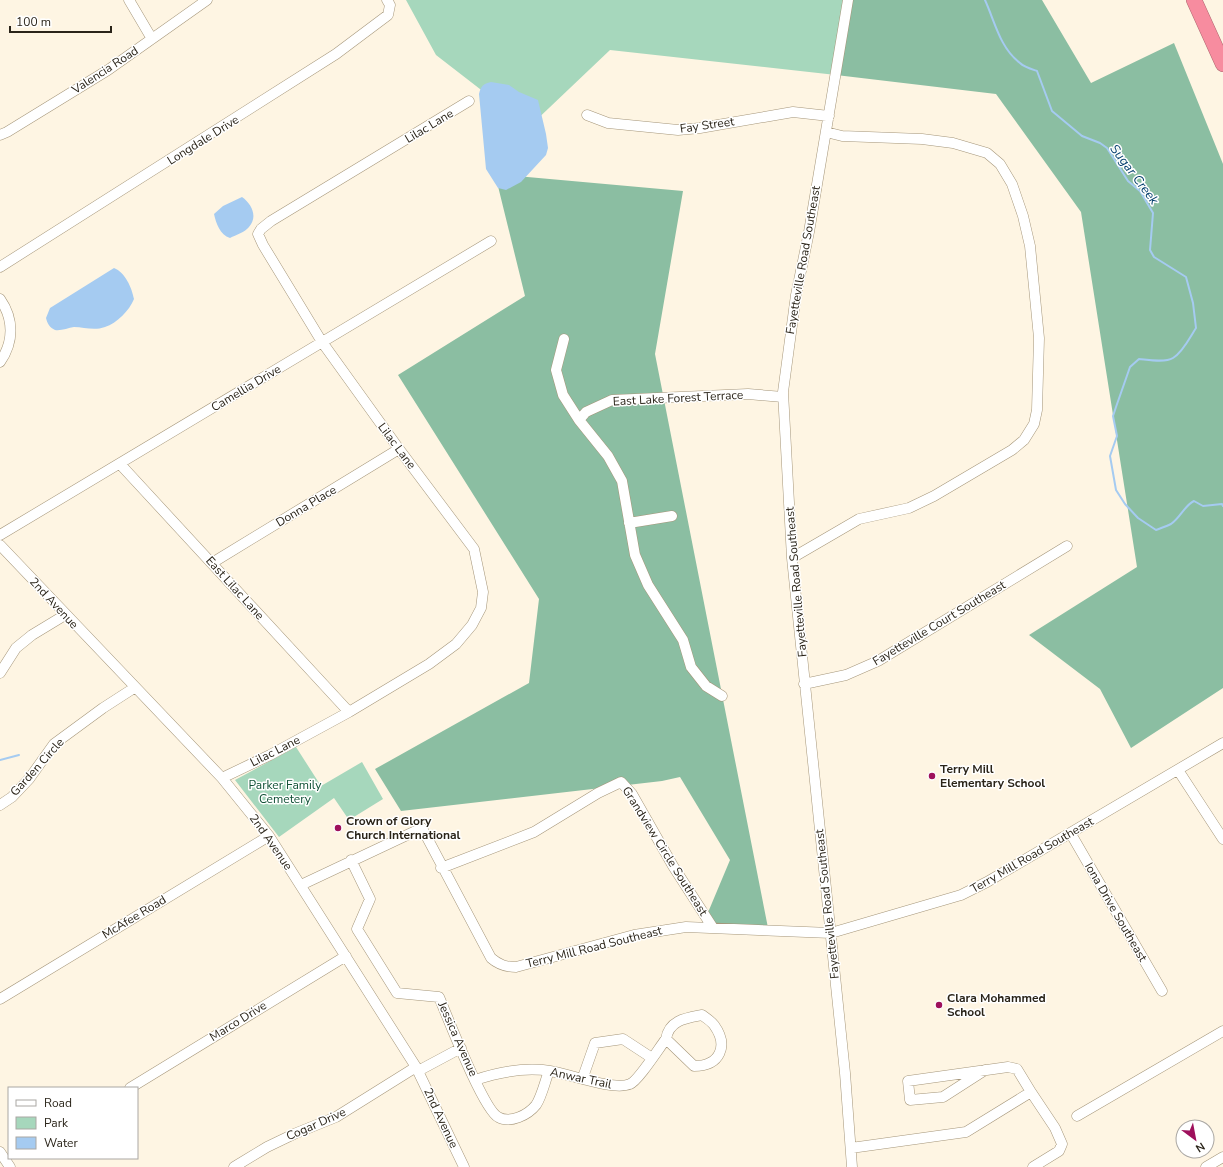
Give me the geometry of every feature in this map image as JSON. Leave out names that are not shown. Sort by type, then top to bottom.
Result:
[{"type":"highway","points":[[1194,0],[1223,64]]},
{"type":"highway","points":[[1205,0],[1223,50]]},
{"type":"street","points":[[129,0],[152,39]]},
{"type":"street","name":"Valencia Road","points":[[0,134],[7,132],[108,70],[207,0]]},
{"type":"street","name":"Longdale Drive","points":[[0,267],[336,54],[388,15],[390,5],[387,0]]},
{"type":"street","name":"Fayetteville Road Southeast","points":[[848,0],[829,116],[796,295],[783,397],[792,558],[831,933],[852,1167]]},
{"type":"street","name":"Lilac Lane","points":[[222,778],[350,712],[429,664],[456,644],[472,625],[482,608],[483,592],[474,548],[399,449],[322,342],[263,245],[258,234],[261,229],[271,221],[469,101]]},
{"type":"street","name":"Fay Street","points":[[587,115],[608,124],[678,130],[700,128],[792,112],[829,116]]},
{"type":"street","points":[[792,558],[859,519],[909,508],[928,499],[1012,450],[1024,440],[1034,424],[1037,410],[1039,338],[1030,246],[1023,216],[1012,184],[1000,164],[987,153],[953,143],[922,139],[842,136],[826,132]]},
{"type":"street","name":"Camellia Drive","points":[[0,535],[491,241]]},
{"type":"street","points":[[0,299],[5,306],[11,323],[8,350],[0,362]]},
{"type":"street","points":[[564,339],[556,370],[563,395],[579,420],[608,456],[622,481],[635,555],[648,585],[683,640],[691,667],[706,686],[722,696]]},
{"type":"street","name":"East Lake Forest Terrace","points":[[579,420],[586,412],[612,400],[748,394],[783,397]]},
{"type":"street","name":"Donna Place","points":[[212,563],[399,449]]},
{"type":"street","name":"East Lilac Lane","points":[[120,464],[350,712]]},
{"type":"street","points":[[629,523],[672,516]]},
{"type":"street","name":"Fayetteville Court Southeast","points":[[804,684],[846,674],[878,661],[1067,546]]},
{"type":"street","name":"2nd Avenue","points":[[2,550],[222,778],[269,836],[417,1069],[464,1167]]},
{"type":"street","points":[[0,673],[16,648],[32,635],[65,615]]},
{"type":"street","name":"Garden Circle","points":[[0,805],[12,797],[29,779],[54,744],[81,723],[134,688]]},
{"type":"street","name":"Terry Mill Road Southeast","points":[[301,885],[351,860],[422,828],[441,868],[491,958],[498,964],[508,967],[516,967],[634,935],[686,927],[831,933],[961,895],[987,882],[1071,834],[1223,743]]},
{"type":"street","points":[[1178,770],[1223,839]]},
{"type":"street","name":"Grandview Circle Southeast","points":[[441,868],[534,832],[598,793],[621,782],[632,794],[674,866],[713,928]]},
{"type":"street","name":"Iona Drive Southeast","points":[[1071,834],[1162,991]]},
{"type":"street","name":"McAfee Road","points":[[0,999],[269,836]]},
{"type":"street","name":"Jessica Avenue","points":[[351,860],[370,899],[357,929],[397,993],[439,997],[475,1080],[490,1107],[498,1117],[508,1120],[523,1116],[536,1104],[549,1070]]},
{"type":"street","name":"Marco Drive","points":[[132,1087],[346,956]]},
{"type":"street","name":"Anwar Trail","points":[[475,1080],[493,1074],[517,1070],[549,1070],[613,1086],[630,1084],[638,1078],[666,1039],[667,1032],[676,1021],[702,1015],[714,1024],[719,1035],[721,1051],[715,1060],[701,1066],[694,1066],[666,1039]]},
{"type":"street","points":[[1077,1116],[1223,1031]]},
{"type":"street","points":[[583,1078],[595,1043],[623,1039],[652,1058]]},
{"type":"street","name":"Cogar Drive","points":[[234,1167],[267,1147],[336,1117],[417,1069],[461,1048]]},
{"type":"street","points":[[985,1070],[943,1097],[910,1100],[908,1080],[1008,1067],[1017,1069],[1055,1128],[1062,1144],[1059,1151],[1033,1167]]},
{"type":"street","points":[[851,1148],[966,1132],[1031,1092]]},
{"type":"street","points":[[0,1152],[11,1163]]},
{"type":"street","points":[[1206,1167],[1223,1157]]},
{"type":"green space","points":[[406,0],[850,0],[836,75],[610,50],[529,127],[436,55]]},
{"type":"green space","points":[[850,0],[1042,0],[1091,83],[1174,43],[1223,164],[1223,688],[1131,748],[1100,689],[1029,635],[1137,567],[1081,212],[996,94],[836,75]]},
{"type":"green space","points":[[495,174],[683,191],[655,354],[769,933],[704,922],[730,860],[680,777],[662,781],[401,811],[375,769],[529,683],[539,599],[398,375],[525,296]]},
{"type":"green space","name":"Parker Family Cemetery","points":[[296,747],[321,786],[362,762],[383,799],[349,820],[334,798],[279,837],[235,780]]},
{"type":"water","points":[[491,82],[509,85],[519,92],[538,100],[548,148],[546,155],[521,182],[506,190],[498,188],[486,169],[479,94],[483,86]]},
{"type":"water","points":[[242,197],[249,203],[253,211],[252,223],[243,232],[230,238],[221,231],[217,225],[214,214],[223,206]]},
{"type":"water","points":[[114,268],[125,277],[132,290],[134,299],[122,316],[114,323],[101,328],[93,329],[74,327],[55,330],[50,327],[46,318],[50,308]]},
{"type":"waterway","name":"Sugar Creek","points":[[985,0],[999,34],[1013,57],[1028,68],[1037,71],[1052,111],[1082,136],[1100,143],[1107,148],[1128,181],[1140,191],[1153,213],[1150,250],[1154,257],[1186,277],[1193,303],[1196,328],[1180,352],[1170,360],[1157,361],[1139,359],[1130,367],[1113,416],[1117,436],[1110,456],[1116,490],[1125,504],[1138,518],[1156,530],[1171,524],[1194,501],[1203,506],[1222,504],[1223,506]]},
{"type":"waterway","points":[[0,760],[19,755]]},
{"type":"place","name":"Terry Mill Elementary School","points":[[932,776]]},
{"type":"place","name":"Crown of Glory Church International","points":[[338,828]]},
{"type":"place","name":"Clara Mohammed School","points":[[939,1005]]}]
